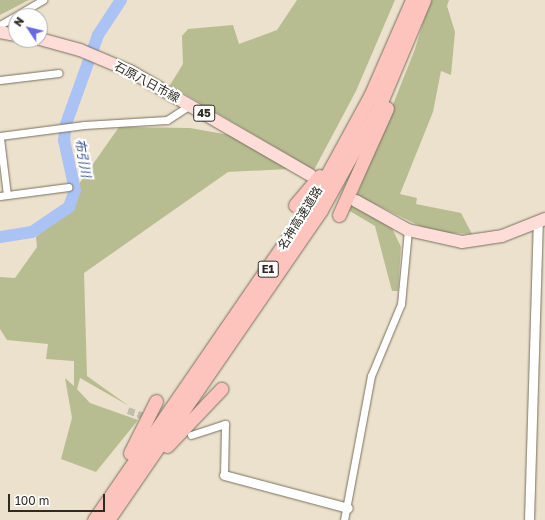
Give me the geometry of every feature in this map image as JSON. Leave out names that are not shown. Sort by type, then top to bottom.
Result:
[{"type":"highway","name":"名神高速道路","points":[[93,520],[238,314],[342,150],[390,54],[412,0]]},
{"type":"highway","name":"名神高速道路","points":[[108,520],[321,210],[381,102],[425,0]]},
{"type":"highway","points":[[338,216],[396,86],[425,0]]},
{"type":"highway","points":[[295,205],[329,160],[342,150]]},
{"type":"highway","points":[[122,498],[221,389]]},
{"type":"highway","points":[[93,520],[156,401]]},
{"type":"main road","name":"石原八日市線","points":[[48,42],[91,55],[130,71],[310,175]]},
{"type":"main road","points":[[356,201],[408,230],[462,242],[502,236],[541,220]]},
{"type":"street","points":[[0,25],[43,0]]},
{"type":"street","points":[[0,80],[59,73]]},
{"type":"street","points":[[68,187],[4,195],[0,137],[70,127],[167,120],[190,105]]},
{"type":"street","points":[[529,520],[541,220]]},
{"type":"street","points":[[344,520],[348,508],[371,376],[401,304],[408,230]]},
{"type":"street","points":[[191,435],[225,424],[224,475],[348,508]]},
{"type":"green space","points":[[0,0],[29,0],[14,8],[8,8],[8,11],[0,15]]},
{"type":"green space","points":[[297,0],[395,0],[356,91],[314,170],[170,85],[183,64],[182,36],[188,29],[233,25],[239,44],[277,30]]},
{"type":"green space","points":[[430,0],[449,0],[447,6],[455,32],[451,75],[441,71],[433,112],[400,194],[417,198],[416,204],[461,213],[472,234],[432,232],[357,195],[415,49]]},
{"type":"green space","points":[[119,127],[190,128],[235,136],[288,169],[228,172],[84,273],[87,376],[129,406],[80,378],[77,389],[90,403],[138,420],[96,472],[61,459],[72,418],[65,378],[74,386],[74,361],[46,359],[48,344],[7,340],[0,329],[0,277],[15,278],[37,247],[36,237],[76,203],[79,184]]},
{"type":"green space","points":[[351,205],[392,228],[401,247],[398,291],[392,291],[375,226],[348,210]]},
{"type":"waterway","name":"布引川","points":[[0,237],[32,232],[69,207],[75,190],[64,140],[66,124],[98,35],[121,0]]},
{"type":"tunnel","points":[[128,410],[164,424]]}]
